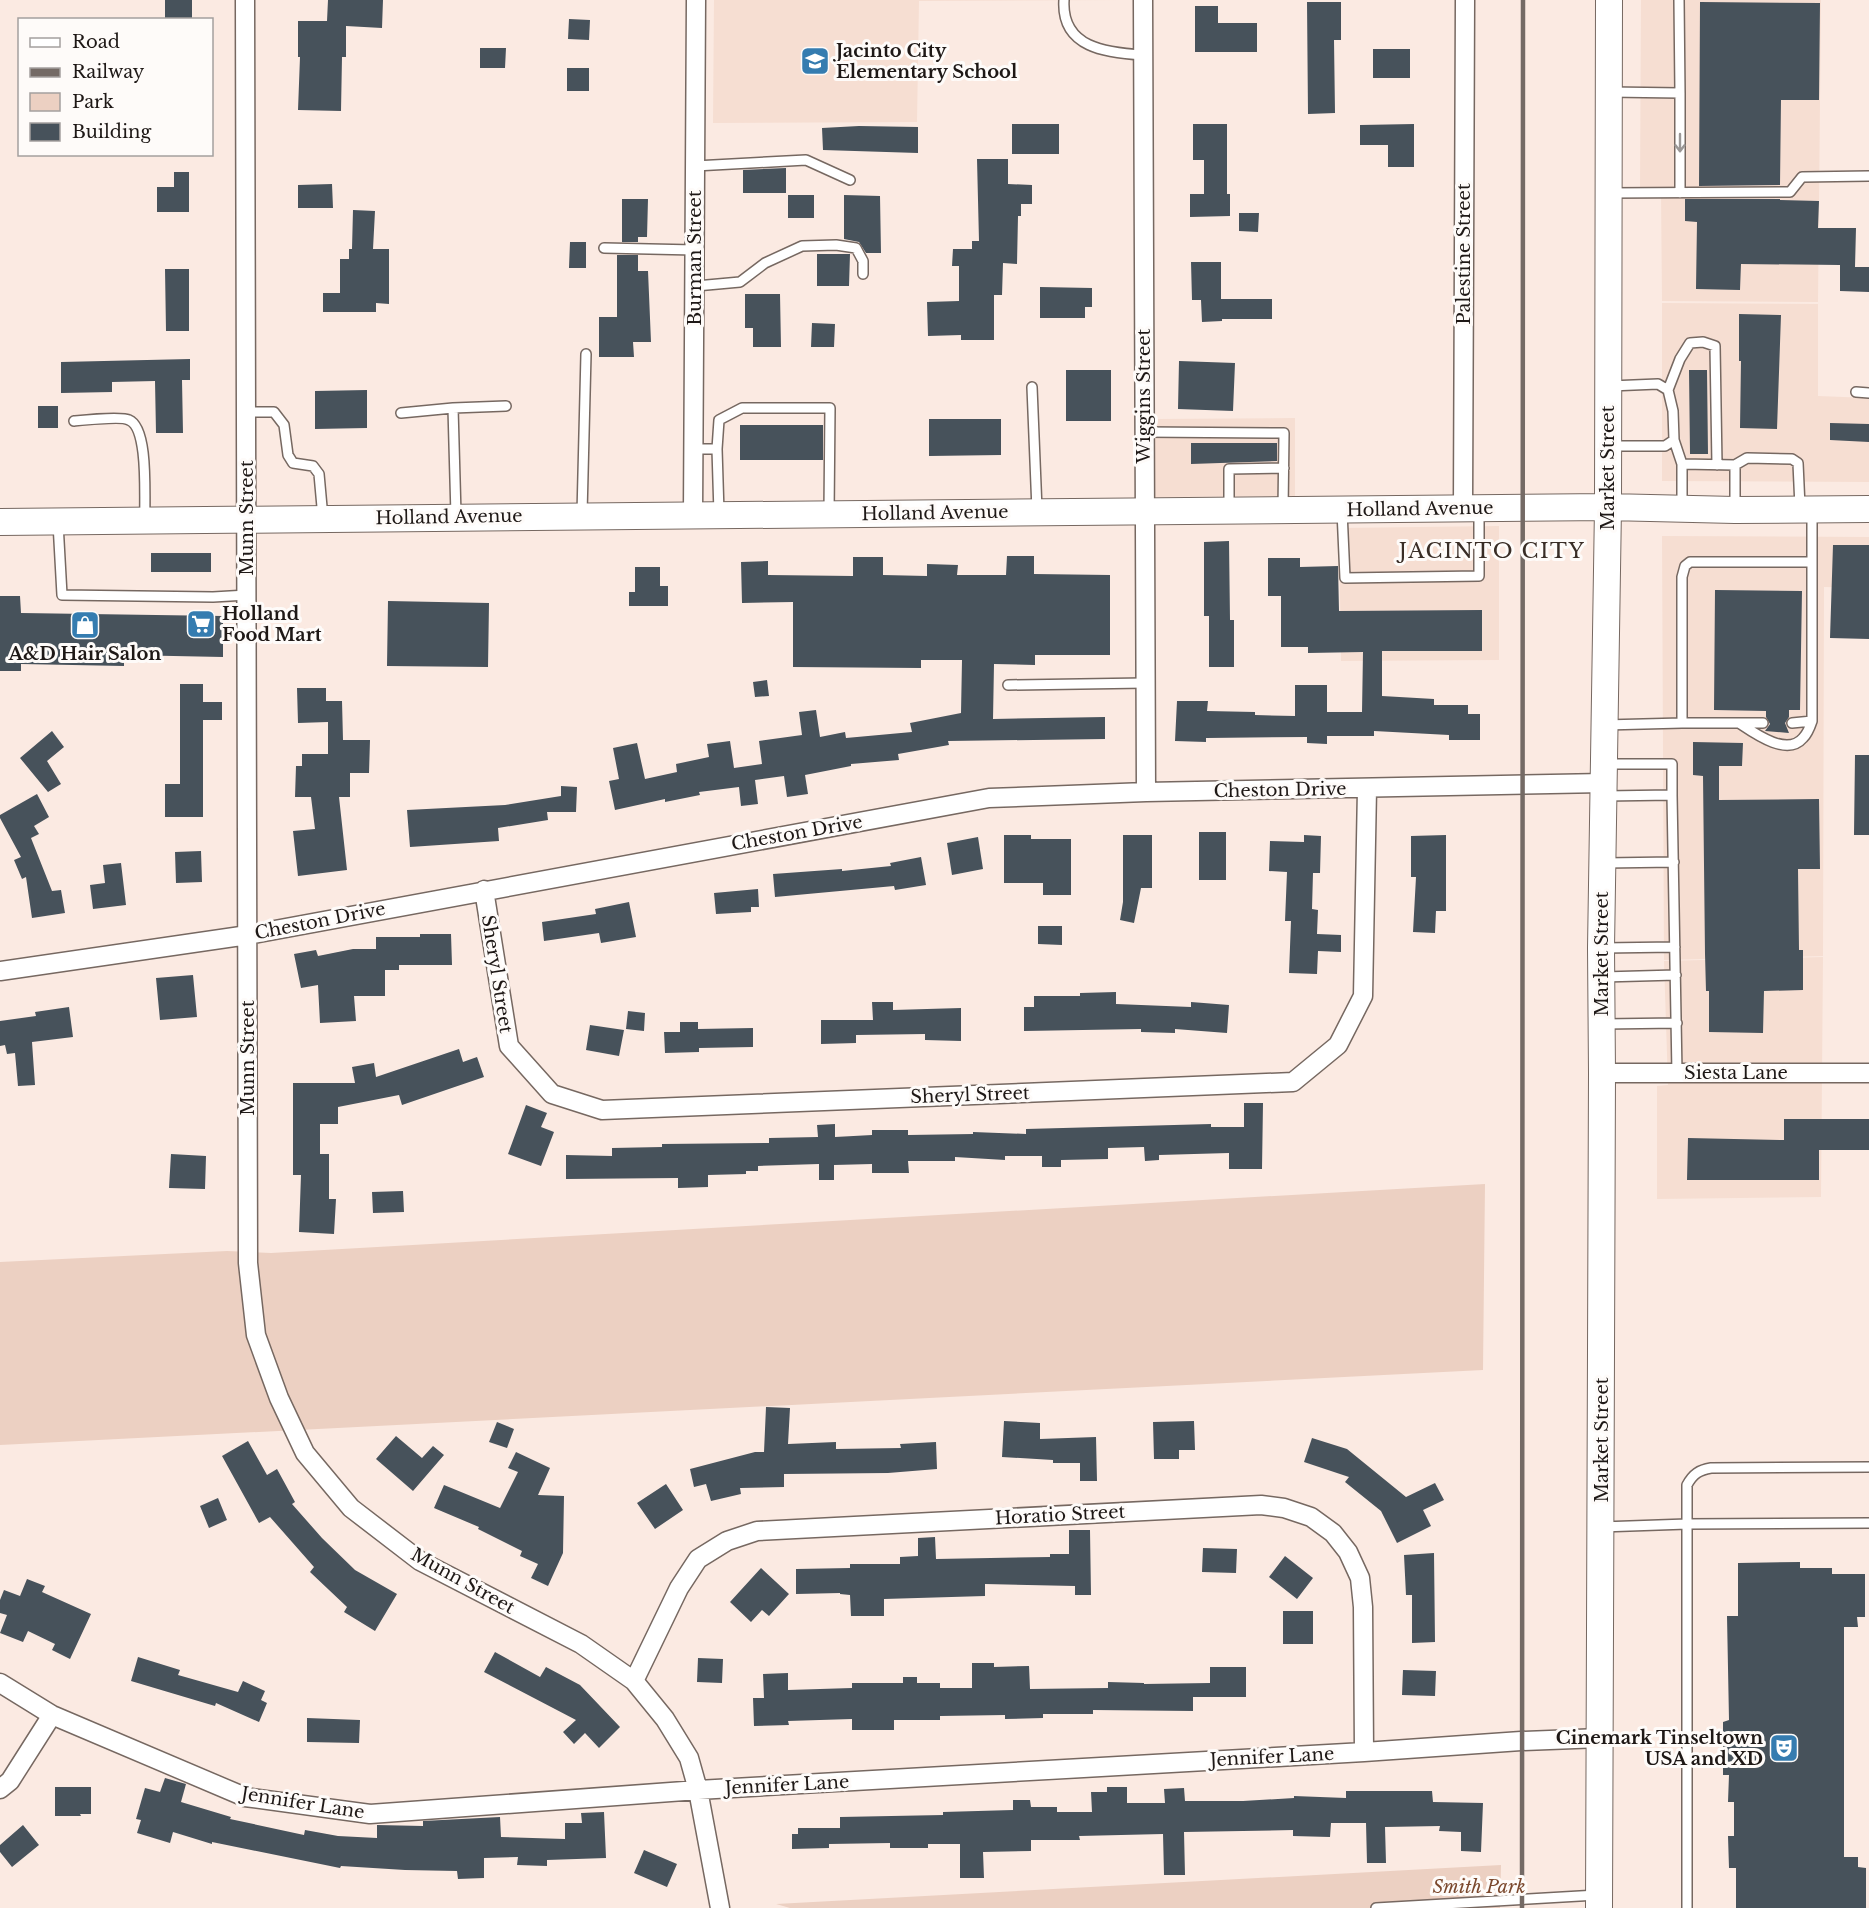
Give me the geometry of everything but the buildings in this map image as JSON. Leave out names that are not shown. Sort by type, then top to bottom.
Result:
[{"type":"main road","name":"Market Street","points":[[1600,1902],[1601,948],[1608,507],[1610,0]]},
{"type":"main road","name":"Holland Avenue","points":[[0,522],[1608,507],[1735,510],[1869,509]]},
{"type":"street","name":"Munn Street","points":[[245,0],[248,1263],[256,1335],[279,1398],[305,1452],[351,1508],[420,1561],[581,1644],[634,1681],[665,1719],[689,1758],[698,1790],[720,1908]]},
{"type":"street","name":"Burman Street","points":[[693,515],[696,0]]},
{"type":"street","name":"Wiggins Street","points":[[1143,0],[1146,792]]},
{"type":"street","name":"Palestine Street","points":[[1465,0],[1471,508]]},
{"type":"street","name":"Cheston Drive","points":[[0,971],[248,935],[989,798],[1604,781]]},
{"type":"street","name":"Sheryl Street","points":[[484,890],[509,1046],[552,1094],[602,1110],[1293,1082],[1338,1045],[1363,996],[1367,789]]},
{"type":"street","name":"Siesta Lane","points":[[1602,1073],[1869,1073]]},
{"type":"street","name":"Horatio Street","points":[[634,1681],[679,1588],[698,1559],[727,1541],[757,1531],[1261,1505],[1284,1508],[1311,1517],[1333,1533],[1348,1552],[1360,1578],[1363,1607],[1364,1752]]},
{"type":"street","name":"Jennifer Lane","points":[[0,1683],[52,1715],[245,1797],[370,1814],[698,1790],[1601,1738]]},
{"type":"street","points":[[0,1789],[10,1781],[52,1715]]},
{"type":"lane","points":[[1064,0],[1064,10],[1072,33],[1086,43],[1113,53],[1143,55]]},
{"type":"lane","points":[[1679,0],[1680,193]]},
{"type":"lane","points":[[1609,92],[1680,93]]},
{"type":"lane","points":[[695,166],[806,160],[850,180]]},
{"type":"lane","points":[[1608,193],[1790,192],[1802,177],[1869,176]]},
{"type":"lane","points":[[696,286],[740,282],[765,263],[802,246],[836,245],[856,248],[863,261],[863,274]]},
{"type":"lane","points":[[604,248],[695,250]]},
{"type":"lane","points":[[1682,509],[1682,464],[1674,440],[1673,411],[1668,390],[1680,359],[1690,343],[1703,342],[1714,346],[1717,465]]},
{"type":"lane","points":[[582,516],[586,354]]},
{"type":"lane","points":[[1608,386],[1658,384],[1668,390]]},
{"type":"lane","points":[[1032,387],[1037,512]]},
{"type":"lane","points":[[1856,392],[1869,393]]},
{"type":"lane","points":[[401,413],[506,406]]},
{"type":"lane","points":[[453,408],[456,517]]},
{"type":"lane","points":[[719,515],[718,420],[742,408],[830,408],[829,514]]},
{"type":"lane","points":[[246,412],[274,412],[284,426],[288,455],[293,463],[313,466],[319,474],[323,519]]},
{"type":"lane","points":[[74,421],[128,419],[136,425],[141,433],[143,450],[145,520]]},
{"type":"lane","points":[[1144,432],[1284,433],[1282,510]]},
{"type":"lane","points":[[1608,446],[1665,446],[1674,440]]},
{"type":"lane","points":[[694,449],[717,449]]},
{"type":"lane","points":[[1682,464],[1735,465],[1747,458],[1792,459],[1798,463],[1812,562],[1812,722],[1804,738],[1786,745],[1766,741],[1739,723]]},
{"type":"lane","points":[[1735,465],[1735,510]]},
{"type":"lane","points":[[1229,510],[1228,469],[1284,468]]},
{"type":"lane","points":[[1342,509],[1345,578],[1479,576],[1471,508]]},
{"type":"lane","points":[[58,521],[62,595],[213,597],[247,595]]},
{"type":"lane","points":[[1682,723],[1682,577],[1685,566],[1690,562],[1812,562]]},
{"type":"lane","points":[[1008,685],[1145,683]]},
{"type":"lane","points":[[1792,723],[1812,722]]},
{"type":"lane","points":[[1605,725],[1763,723]]},
{"type":"lane","points":[[1604,781],[1672,764],[1677,1072]]},
{"type":"lane","points":[[1604,781],[1672,795]]},
{"type":"lane","points":[[1602,863],[1674,862]]},
{"type":"lane","points":[[1601,948],[1675,947]]},
{"type":"lane","points":[[1601,976],[1676,975]]},
{"type":"lane","points":[[1602,1024],[1677,1023]]},
{"type":"lane","points":[[1687,1908],[1687,1485],[1692,1476],[1700,1470],[1869,1467]]},
{"type":"lane","points":[[1601,1527],[1869,1523]]},
{"type":"lane","points":[[1376,1908],[1600,1902]]},
{"type":"shaded area","name":"Jacinto City Elementary School","points":[[714,0],[1122,0],[919,1],[917,122],[713,123]]},
{"type":"shaded area","points":[[1641,0],[1821,0],[1818,302],[1662,301],[1661,191],[1640,190]]},
{"type":"shaded area","points":[[1662,303],[1818,304],[1818,396],[1869,398],[1869,482],[1662,481]]},
{"type":"shaded area","points":[[1295,418],[1295,496],[1154,497],[1154,419]]},
{"type":"shaded area","points":[[1499,526],[1499,660],[1341,661],[1339,528]]},
{"type":"shaded area","points":[[1662,536],[1869,537],[1869,588],[1824,587],[1823,956],[1664,960]]},
{"type":"shaded area","points":[[1823,957],[1821,1197],[1657,1199],[1657,1086],[1668,1085],[1664,961]]},
{"type":"green space","points":[[1485,1184],[1483,1370],[0,1445],[0,1262],[227,1251],[271,1253]]},
{"type":"green space","name":"Smith Park","points":[[1501,1865],[1500,1908],[790,1908],[776,1904]]},
{"type":"railway","points":[[1522,1908],[1523,0]]},
{"type":"place","name":"Jacinto City Elementary School","points":[[815,61]]},
{"type":"place","name":"Holland Food Mart","points":[[201,624]]},
{"type":"place","name":"A&D Hair Salon","points":[[85,625]]},
{"type":"place","name":"Cinemark Tinseltown USA and XD","points":[[1784,1748]]},
{"type":"district","name":"JACINTO CITY","points":[[1492,551]]}]
